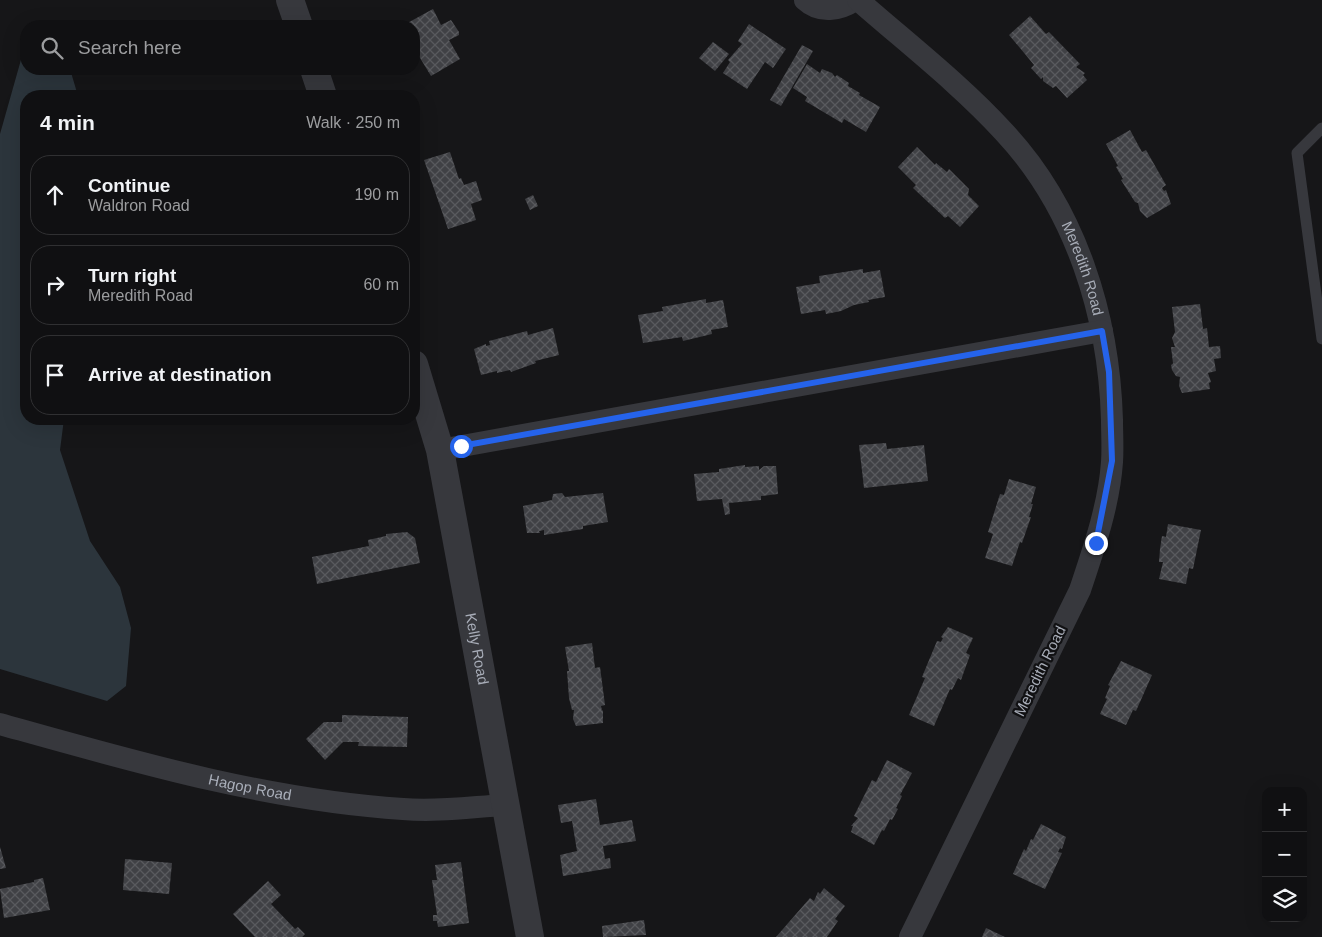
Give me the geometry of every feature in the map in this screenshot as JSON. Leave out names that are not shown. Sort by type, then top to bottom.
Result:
[{"type":"street","points":[[290,0],[297,20]]},
{"type":"street","name":"Meredith Road","points":[[805,0],[820,8],[833,10],[857,0],[970,97],[1006,133],[1033,167],[1060,211],[1082,259],[1102,331],[1109,372],[1112,461],[1096,543],[1080,590],[910,937]]},
{"type":"street","points":[[316,75],[321,90]]},
{"type":"street","points":[[440,450],[1102,331]]},
{"type":"street","name":"Kelly Road","points":[[420,384],[440,450],[530,937]]},
{"type":"street","name":"Hagop Road","points":[[0,724],[177,774],[334,802],[420,810],[505,805]]},
{"type":"lane","points":[[1322,128],[1297,152],[1322,340]]},
{"type":"shaded area","points":[[20,63],[20,75],[72,75],[76,90],[20,90],[20,425],[63,425],[60,450],[90,541],[120,587],[131,628],[126,686],[107,701],[0,669],[0,134]]},
{"type":"building","points":[[433,9],[441,25],[451,20],[459,35],[449,40],[460,59],[431,76],[420,58],[420,20],[413,20]]},
{"type":"building","points":[[1030,16],[1046,34],[1049,32],[1080,64],[1076,67],[1085,73],[1083,75],[1087,80],[1067,98],[1056,86],[1053,88],[1043,81],[1043,77],[1041,79],[1031,68],[1034,65],[1009,35]]},
{"type":"building","points":[[749,24],[786,49],[773,68],[765,62],[747,89],[723,73],[730,62],[728,60],[742,44],[738,41]]},
{"type":"building","points":[[713,42],[729,54],[715,71],[699,58]]},
{"type":"building","points":[[802,45],[813,51],[781,106],[770,100]]},
{"type":"building","points":[[807,64],[820,73],[822,69],[832,73],[835,77],[837,75],[849,83],[848,86],[860,93],[859,95],[880,107],[866,132],[844,119],[842,123],[805,101],[807,97],[793,88]]},
{"type":"building","points":[[1130,130],[1142,152],[1146,150],[1166,185],[1162,188],[1164,191],[1166,190],[1171,204],[1147,218],[1140,211],[1138,203],[1135,202],[1121,180],[1123,179],[1116,167],[1118,166],[1106,144]]},
{"type":"building","points":[[917,147],[935,165],[936,163],[947,172],[949,169],[969,189],[968,195],[979,206],[960,227],[948,216],[945,218],[913,188],[916,185],[898,167]]},
{"type":"building","points":[[450,152],[459,179],[461,178],[464,185],[476,181],[482,200],[471,204],[476,220],[448,229],[424,160]]},
{"type":"building","points":[[533,195],[538,206],[530,210],[525,199]]},
{"type":"building","points":[[863,269],[863,273],[880,270],[885,297],[868,300],[869,302],[854,305],[841,311],[826,314],[825,310],[801,314],[796,287],[820,283],[819,276]]},
{"type":"building","points":[[706,299],[706,303],[723,300],[728,327],[711,330],[712,334],[683,341],[682,337],[643,343],[638,315],[663,311],[662,307]]},
{"type":"building","points":[[1200,304],[1203,329],[1207,328],[1209,347],[1220,346],[1221,358],[1214,359],[1216,371],[1208,373],[1211,382],[1209,383],[1210,389],[1182,393],[1179,386],[1180,377],[1176,376],[1171,365],[1175,362],[1173,363],[1171,347],[1175,347],[1172,338],[1175,332],[1172,307]]},
{"type":"building","points":[[553,328],[559,355],[535,361],[536,363],[511,372],[510,370],[497,373],[497,371],[481,375],[474,349],[486,344],[486,346],[490,345],[489,341],[527,331],[528,335]]},
{"type":"building","points":[[886,443],[887,449],[924,445],[928,481],[864,488],[859,445]]},
{"type":"building","points":[[745,465],[745,467],[759,466],[759,470],[764,466],[776,466],[778,494],[761,496],[761,500],[729,503],[730,514],[725,515],[722,499],[697,501],[694,474],[719,472],[719,469]]},
{"type":"building","points":[[1009,479],[1036,487],[1031,504],[1033,504],[1029,517],[1031,517],[1012,566],[985,558],[993,534],[988,532],[1000,494],[1004,495]]},
{"type":"building","points":[[562,493],[565,497],[603,493],[608,522],[583,526],[583,529],[544,535],[544,530],[539,531],[540,533],[527,533],[523,506],[552,500],[553,494]]},
{"type":"building","points":[[1168,524],[1201,530],[1193,569],[1189,568],[1186,584],[1159,579],[1163,562],[1159,562],[1162,536],[1166,537]]},
{"type":"building","points":[[407,532],[415,538],[420,563],[317,584],[312,557],[369,546],[368,540],[386,536],[386,534]]},
{"type":"building","points":[[948,627],[973,638],[966,653],[970,655],[961,680],[958,678],[952,690],[950,689],[934,726],[909,715],[925,678],[922,677],[937,641],[941,642],[943,638],[941,637]]},
{"type":"building","points":[[592,643],[595,668],[600,667],[605,705],[601,706],[603,710],[603,723],[576,726],[573,719],[574,710],[572,710],[569,698],[567,671],[569,671],[565,647]]},
{"type":"building","points":[[1121,661],[1152,675],[1136,711],[1133,710],[1126,725],[1100,714],[1107,699],[1105,698],[1110,686],[1108,685]]},
{"type":"building","points":[[342,715],[408,717],[407,747],[358,746],[359,742],[343,742],[325,760],[306,739],[324,722],[342,722]]},
{"type":"building","points":[[887,760],[912,773],[900,795],[902,796],[896,808],[898,809],[884,831],[882,830],[874,845],[851,832],[853,826],[851,826],[858,818],[854,816],[872,780],[876,782]]},
{"type":"building","points":[[596,799],[600,825],[632,820],[636,841],[603,846],[605,859],[610,858],[611,868],[563,876],[560,855],[577,851],[572,821],[561,823],[558,805]]},
{"type":"building","points":[[1041,824],[1066,837],[1062,849],[1060,848],[1058,852],[1062,853],[1045,889],[1013,874],[1024,849],[1026,851]]},
{"type":"building","points":[[0,847],[6,868],[0,869]]},
{"type":"building","points":[[125,859],[172,863],[169,894],[123,890]]},
{"type":"building","points":[[461,862],[469,923],[438,927],[437,921],[433,921],[433,915],[437,915],[432,880],[437,880],[435,865]]},
{"type":"building","points":[[43,878],[50,910],[4,918],[0,889],[34,882],[34,880]]},
{"type":"building","points":[[268,881],[281,895],[271,904],[295,929],[298,927],[305,934],[302,937],[255,937],[233,914]]},
{"type":"building","points":[[824,888],[845,906],[835,919],[838,921],[827,937],[776,937],[810,898],[814,901],[818,892],[820,894]]},
{"type":"building","points":[[644,920],[646,935],[603,937],[602,926]]},
{"type":"building","points":[[986,928],[1005,937],[982,937]]},
{"type":"route","points":[[461,446],[1102,331],[1109,372],[1112,461],[1096,543]]}]
